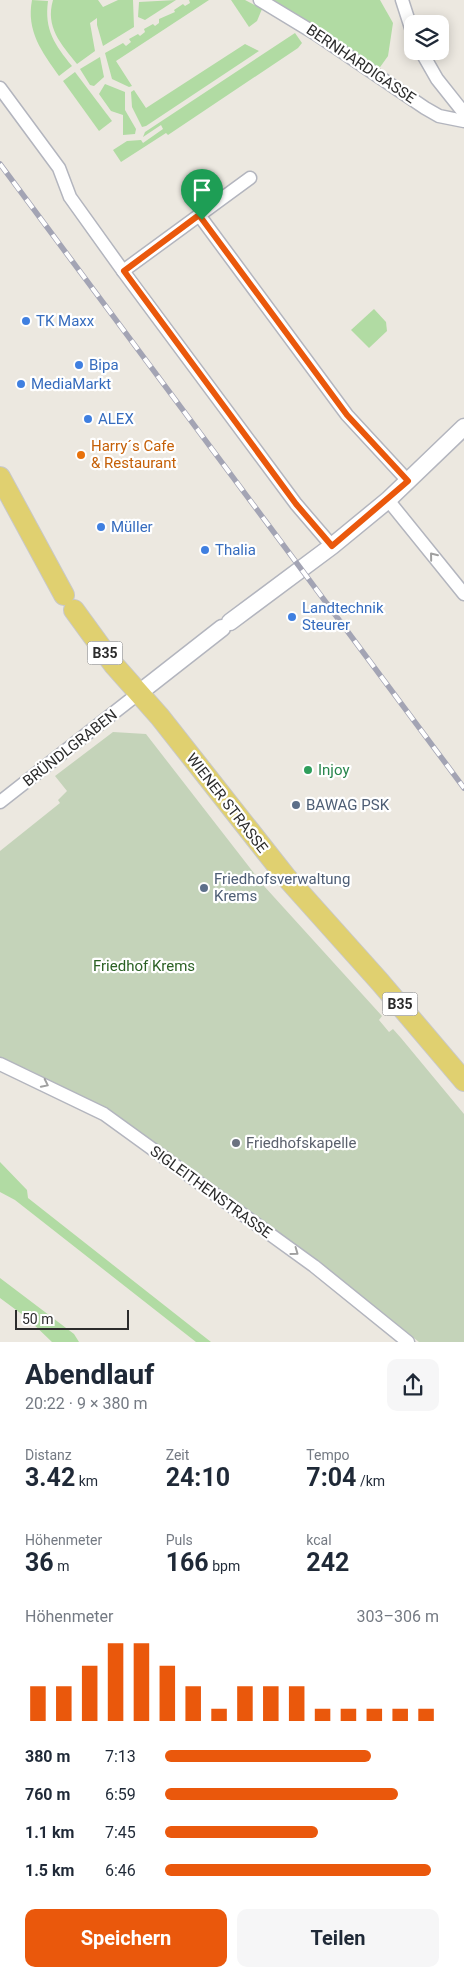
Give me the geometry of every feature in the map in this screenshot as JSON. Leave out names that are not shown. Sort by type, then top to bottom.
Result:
[{"type":"main road","name":"WIENER STRASSE","points":[[0,477],[69,603],[109,658],[286,877],[380,982],[464,1081]]},
{"type":"street","name":"BERNHARDIGASSE","points":[[260,0],[316,34],[425,108],[439,116],[464,121]]},
{"type":"street","points":[[402,0],[407,15]]},
{"type":"street","points":[[426,60],[437,79],[464,113]]},
{"type":"street","points":[[0,88],[59,168],[70,197],[284,489],[332,546]]},
{"type":"street","points":[[124,271],[250,178]]},
{"type":"street","points":[[199,215],[347,415],[408,481]]},
{"type":"street","points":[[139,693],[332,546],[388,500],[464,427]]},
{"type":"street","points":[[388,500],[464,594]]},
{"type":"street","name":"BRÜNDLGRABEN","points":[[0,802],[139,693]]},
{"type":"street","name":"SIGLEITHENSTRASSE","points":[[0,1064],[104,1114],[314,1266],[408,1342]]},
{"type":"green space","points":[[32,0],[48,1],[49,29],[56,44],[72,66],[59,76],[41,50],[33,31],[31,22]]},
{"type":"green space","points":[[53,0],[98,0],[103,7],[118,0],[133,0],[134,27],[103,46],[97,18],[90,23],[95,51],[77,64],[60,42],[53,27],[51,10]]},
{"type":"green space","points":[[176,0],[145,20],[138,17],[139,2]]},
{"type":"green space","points":[[189,0],[209,0],[116,61],[132,86],[129,87],[112,79],[105,53],[123,43],[126,46],[131,42],[129,39],[138,34],[140,36],[145,32],[144,29],[153,24],[155,26],[159,23],[159,19],[175,12],[174,10],[183,4],[185,6],[190,3]]},
{"type":"green space","points":[[231,0],[245,0],[262,9],[257,21],[249,27]]},
{"type":"green space","points":[[268,0],[380,0],[393,23],[388,56],[378,70]]},
{"type":"green space","points":[[295,33],[302,43],[298,48],[168,135],[166,133],[121,162],[113,150],[127,141],[141,140],[143,143],[163,129],[161,125],[143,137],[145,132]]},
{"type":"green space","points":[[245,44],[259,51],[142,127],[132,107],[131,92],[134,90],[146,108]]},
{"type":"green space","points":[[100,57],[104,77],[94,86],[90,85],[80,69]]},
{"type":"green space","points":[[75,72],[112,121],[99,131],[63,81]]},
{"type":"green space","points":[[105,84],[125,92],[125,110],[136,129],[135,134],[123,135],[123,115],[111,111],[99,94]]},
{"type":"green space","points":[[374,309],[386,322],[387,331],[369,348],[351,330]]},
{"type":"green space","name":"Friedhof Krems","points":[[113,732],[146,734],[264,886],[382,1016],[379,1020],[389,1032],[393,1029],[464,1114],[464,1342],[419,1342],[317,1262],[99,1105],[27,1069],[0,1059],[0,851],[60,803],[58,800],[67,791],[55,776]]},
{"type":"green space","points":[[0,1162],[27,1190],[28,1198],[211,1342],[196,1342],[15,1200],[0,1192]]},
{"type":"green space","points":[[0,1278],[74,1334],[79,1342],[52,1342],[27,1318],[0,1298]]},
{"type":"railway","points":[[0,164],[464,788]]},
{"type":"place","name":"TK Maxx","points":[[26,321]]},
{"type":"place","name":"Bipa","points":[[79,365]]},
{"type":"place","name":"MediaMarkt","points":[[21,384]]},
{"type":"place","name":"ALEX","points":[[88,419]]},
{"type":"place","name":"Harry´s Cafe & Restaurant","points":[[81,455]]},
{"type":"place","name":"Müller","points":[[101,527]]},
{"type":"place","name":"Thalia","points":[[205,550]]},
{"type":"place","name":"Landtechnik Steurer","points":[[292,617]]},
{"type":"place","name":"Injoy","points":[[308,770]]},
{"type":"place","name":"BAWAG PSK","points":[[296,805]]},
{"type":"place","name":"Friedhofsverwaltung Krems","points":[[204,888]]},
{"type":"place","name":"Friedhofskapelle","points":[[236,1143]]},
{"type":"route","points":[[199,215],[202,220],[347,415],[408,481],[332,546],[296,504],[244,436],[124,271],[199,215]]}]
